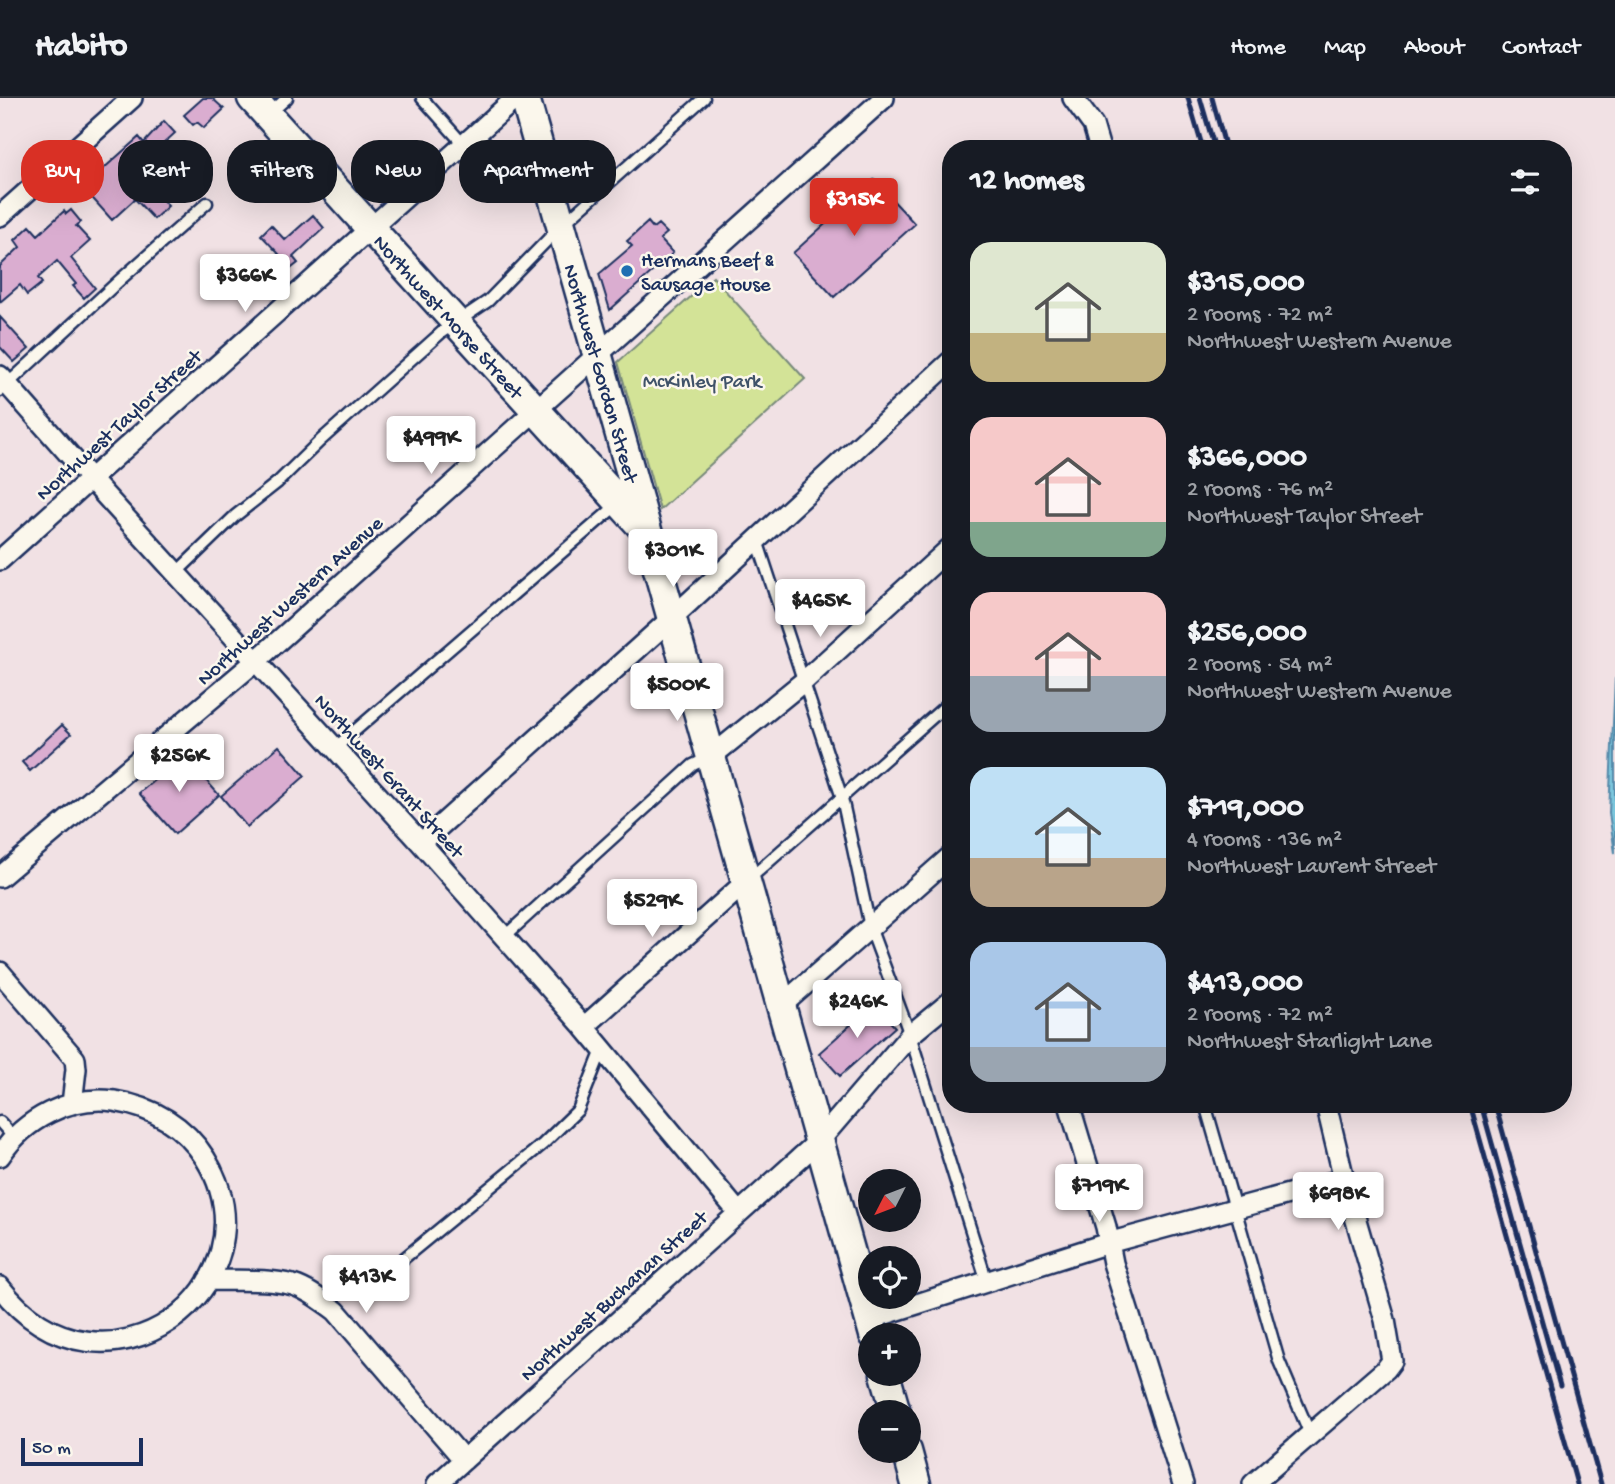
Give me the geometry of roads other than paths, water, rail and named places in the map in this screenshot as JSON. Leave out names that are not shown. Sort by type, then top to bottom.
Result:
[{"type":"main road","name":"Northwest Gordon Street","points":[[525,98],[871,1323]]},
{"type":"main road","name":"Northwest Morse Street","points":[[268,104],[370,228],[647,532]]},
{"type":"main road","points":[[910,1463],[916,1484]]},
{"type":"street","points":[[0,216],[132,98]]},
{"type":"street","name":"Northwest Taylor Street","points":[[470,140],[516,98]]},
{"type":"street","name":"Northwest Western Avenue","points":[[0,877],[256,661],[884,98]]},
{"type":"street","points":[[1073,98],[1093,125],[1097,140]]},
{"type":"street","name":"Northwest Taylor Street","points":[[0,560],[459,149]]},
{"type":"street","points":[[421,843],[673,617],[942,369]]},
{"type":"street","name":"Northwest Grant Street","points":[[2,384],[421,843],[584,1027],[738,1212]]},
{"type":"street","points":[[712,756],[803,682],[942,555]]},
{"type":"street","points":[[782,1005],[942,864]]},
{"type":"street","points":[[584,1027],[747,881]]},
{"type":"street","points":[[0,972],[75,1059],[72,1104]]},
{"type":"street","name":"Northwest Buchanan Street","points":[[437,1484],[820,1140],[910,1035],[942,1009]]},
{"type":"street","points":[[0,1156],[14,1138],[32,1122],[72,1104],[107,1100],[143,1107],[173,1123],[198,1148],[215,1178],[223,1212],[217,1258],[208,1280],[195,1299],[163,1326],[144,1335],[124,1341],[82,1341],[44,1328],[12,1303],[0,1287]]},
{"type":"street","points":[[1072,1113],[1106,1227],[1108,1243],[1183,1484]]},
{"type":"street","points":[[1253,1484],[1392,1361],[1385,1320],[1344,1179],[1328,1113]]},
{"type":"street","points":[[882,1323],[987,1282],[1108,1243],[1344,1179]]},
{"type":"street","points":[[208,1280],[293,1285],[336,1311],[464,1460]]},
{"type":"lane","points":[[422,98],[460,140]]},
{"type":"lane","points":[[176,573],[235,516],[278,482],[331,431],[455,322],[488,301],[561,226],[704,98]]},
{"type":"lane","points":[[2,384],[207,203]]},
{"type":"lane","points":[[335,748],[619,503]]},
{"type":"lane","points":[[757,539],[842,798],[870,927],[910,1035],[987,1282]]},
{"type":"lane","points":[[747,881],[942,709]]},
{"type":"lane","points":[[504,937],[694,765],[712,756]]},
{"type":"lane","points":[[397,1264],[543,1144],[578,1110],[602,1050]]},
{"type":"lane","points":[[1208,1113],[1279,1361],[1311,1434]]},
{"type":"lane","points":[[0,1122],[14,1138]]},
{"type":"water","points":[[1615,678],[1615,853],[1609,813]]},
{"type":"railway","points":[[1188,98],[1200,140]]},
{"type":"railway","points":[[1200,98],[1212,140]]},
{"type":"railway","points":[[1212,98],[1224,140]]},
{"type":"railway","points":[[1473,1113],[1577,1484]]},
{"type":"railway","points":[[1484,1113],[1560,1386]]},
{"type":"railway","points":[[1498,1113],[1601,1484]]},
{"type":"place","name":"Hermans Beef & Sausage House","points":[[627,271]]},
{"type":"park label","name":"McKinley Park","points":[[702,380]]}]
